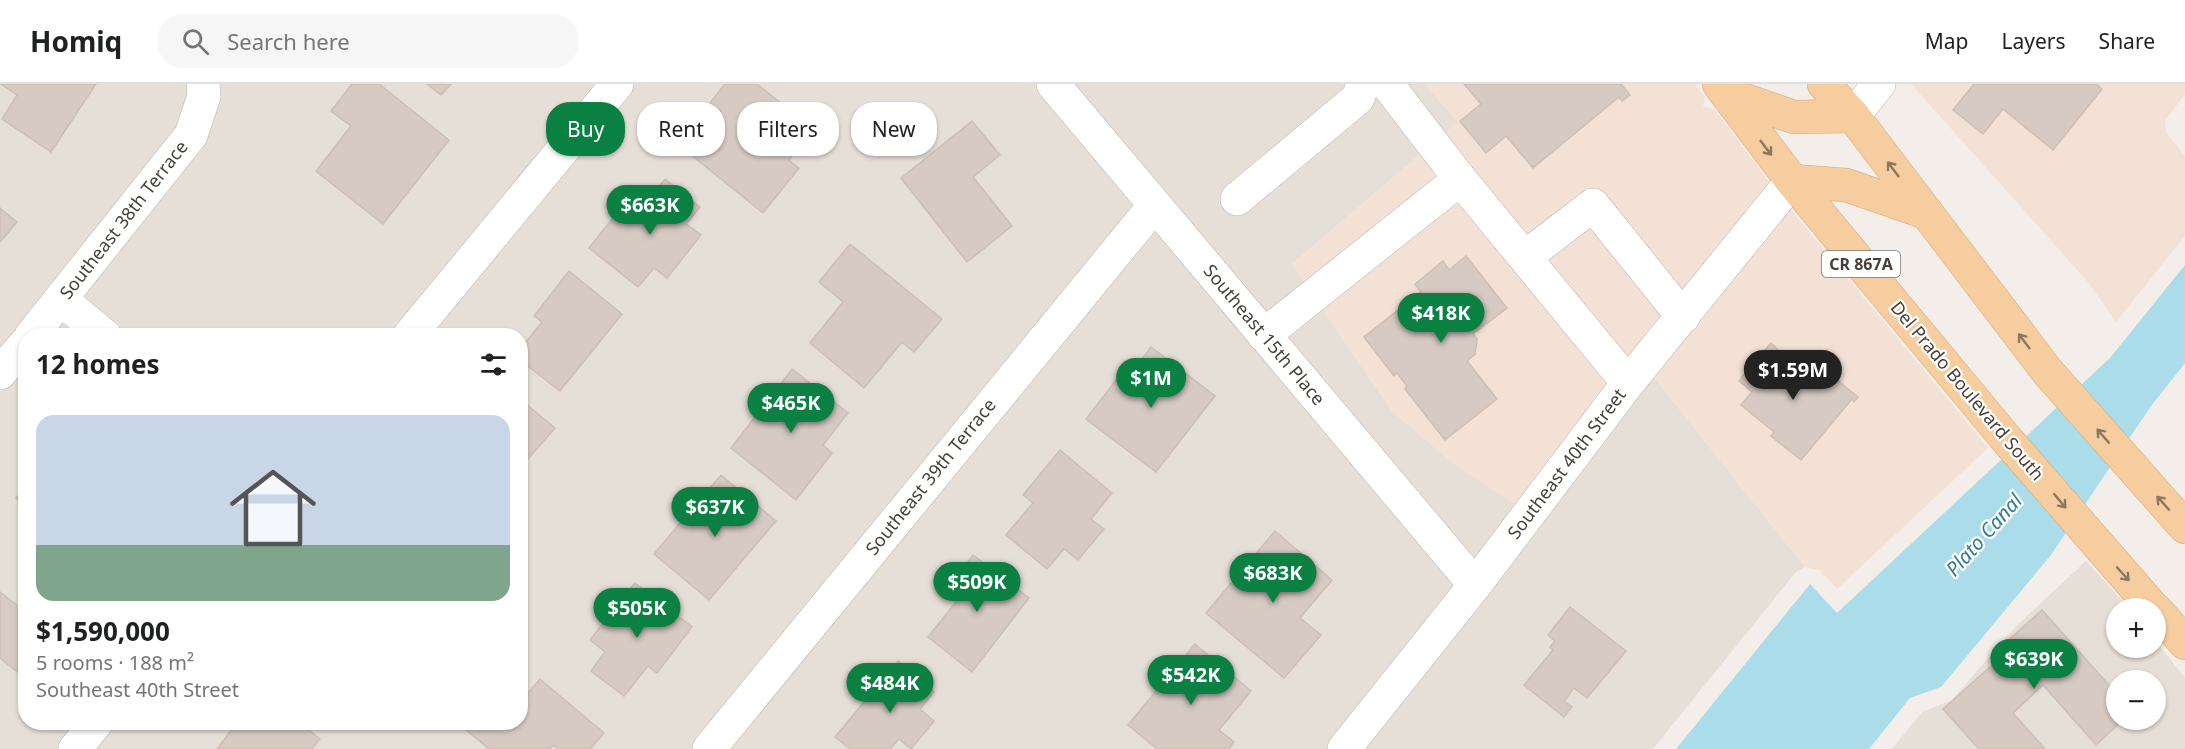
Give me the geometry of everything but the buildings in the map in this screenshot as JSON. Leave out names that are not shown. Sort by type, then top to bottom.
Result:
[{"type":"main road","points":[[1824,84],[1852,116],[2061,387],[2185,527]]},
{"type":"main road","points":[[1723,89],[1794,117],[1852,116]]},
{"type":"main road","name":"Del Prado Boulevard South","points":[[1723,89],[1792,181],[2008,441],[2144,598]]},
{"type":"main road","points":[[1792,181],[1846,185],[1927,213]]},
{"type":"main road","name":"Del Prado Boulevard South","points":[[2166,622],[2185,643]]},
{"type":"street","points":[[416,328],[617,84]]},
{"type":"street","name":"Southeast 15th Place","points":[[1053,84],[1475,585]]},
{"type":"street","points":[[1237,199],[1358,98],[1363,84]]},
{"type":"street","points":[[1387,84],[1460,179],[1628,383]]},
{"type":"street","points":[[1852,116],[1879,84]]},
{"type":"street","name":"Southeast 38th Terrace","points":[[38,328],[191,135],[204,90]]},
{"type":"street","points":[[1264,336],[1460,179]]},
{"type":"street","name":"Southeast 40th Street","points":[[1344,749],[1475,585],[1628,383],[1792,181]]},
{"type":"street","points":[[1525,257],[1593,205],[1683,317]]},
{"type":"street","name":"Southeast 39th Terrace","points":[[709,749],[1154,206]]},
{"type":"street","points":[[62,300],[95,328]]},
{"type":"street","points":[[0,373],[18,352]]},
{"type":"street","points":[[75,749],[90,730]]},
{"type":"shaded area","points":[[0,84],[1425,84],[1458,122],[1292,264],[1392,411],[1453,463],[1523,509],[1641,361],[1805,567],[1796,572],[1653,749],[0,749]]},
{"type":"shaded area","points":[[1425,84],[1695,84],[1705,97],[1703,106],[1715,110],[1783,200],[1988,448],[1837,589],[1819,570],[1805,567],[1641,361],[1523,509],[1453,463],[1392,411],[1292,264],[1458,122]]},
{"type":"shaded area","points":[[1911,84],[2185,84],[2185,94],[2165,121],[2166,132],[2185,156],[2185,236],[2116,322],[2088,282]]},
{"type":"shaded area","points":[[2086,561],[2120,598],[2106,598],[2106,658],[2166,658],[2166,654],[2185,678],[2185,749],[1892,749],[1922,712],[1952,700],[2016,626]]},
{"type":"water","name":"Plato Canal","points":[[2185,265],[2185,363],[2151,406],[2051,555],[1941,687],[1910,698],[1869,749],[1676,749],[1810,584],[1837,613],[2110,358]]}]
